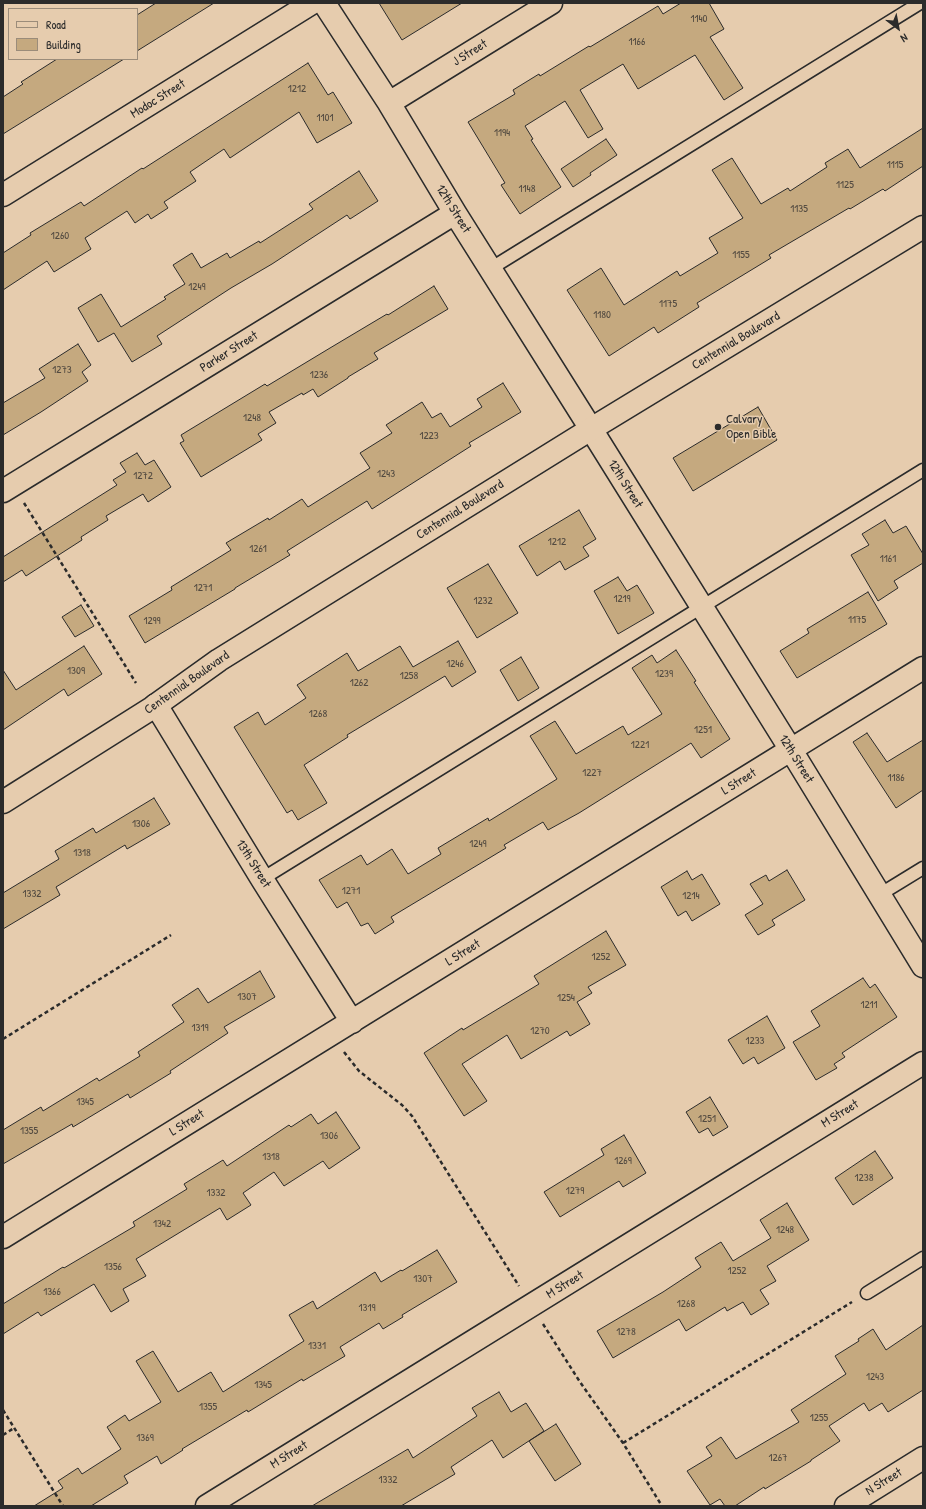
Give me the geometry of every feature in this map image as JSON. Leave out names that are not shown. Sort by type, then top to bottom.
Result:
[{"type":"street","name":"Modoc Street","points":[[3,194],[312,3]]},
{"type":"street","name":"12th Street","points":[[324,3],[388,103],[455,213],[791,750],[923,966]]},
{"type":"street","name":"J Street","points":[[388,103],[551,3]]},
{"type":"street","name":"Parker Street","points":[[8,488],[455,213]]},
{"type":"street","name":"Centennial Boulevard","points":[[3,802],[156,705],[219,660],[591,429],[923,227]]},
{"type":"street","name":"L Street","points":[[3,1237],[923,668]]},
{"type":"street","name":"13th Street","points":[[156,705],[262,879],[352,1022]]},
{"type":"street","name":"M Street","points":[[207,1506],[923,1063]]},
{"type":"street","name":"N Street","points":[[846,1506],[923,1458]]},
{"type":"lane","points":[[490,269],[920,3]]},
{"type":"lane","points":[[262,879],[923,470]]},
{"type":"lane","points":[[880,895],[923,868]]},
{"type":"lane","points":[[867,1292],[923,1258]]},
{"type":"path","points":[[8,488],[136,683]]},
{"type":"path","points":[[3,1039],[171,935]]},
{"type":"path","points":[[333,1033],[350,1060],[359,1071],[402,1105],[412,1116],[580,1382],[623,1443],[662,1506]]},
{"type":"path","points":[[623,1443],[867,1292]]},
{"type":"path","points":[[3,1410],[62,1506]]},
{"type":"path","points":[[3,1435],[14,1428]]},
{"type":"building","points":[[156,3],[214,3],[138,50],[138,14]]},
{"type":"building","points":[[379,3],[462,3],[402,40]]},
{"type":"building","points":[[681,3],[709,3],[724,29],[710,37],[743,88],[724,100],[695,55],[638,89],[623,64],[580,90],[603,129],[588,138],[565,101],[525,126],[533,139],[531,140],[561,187],[520,214],[501,185],[505,183],[468,122],[515,94],[513,90],[539,74],[540,76],[658,6],[663,14]]},
{"type":"building","points":[[55,60],[122,60],[3,134],[3,97],[23,84],[21,82]]},
{"type":"building","points":[[308,63],[328,95],[333,92],[352,123],[317,143],[299,112],[230,158],[224,149],[190,172],[196,181],[164,202],[168,208],[151,219],[148,214],[135,223],[127,211],[85,238],[91,249],[54,272],[47,261],[3,290],[3,253],[31,235],[30,233],[81,202],[84,206]]},
{"type":"building","points":[[923,128],[923,166],[885,191],[883,189],[769,255],[771,258],[697,303],[699,307],[658,333],[654,327],[609,356],[567,290],[601,268],[624,305],[677,271],[680,276],[718,253],[709,238],[743,218],[712,170],[732,158],[761,204],[788,188],[790,191],[827,167],[825,163],[848,149],[860,168]]},
{"type":"building","points":[[606,139],[617,155],[590,173],[591,175],[573,187],[561,169]]},
{"type":"building","points":[[359,171],[378,201],[350,219],[347,215],[157,336],[162,344],[132,362],[114,333],[98,342],[78,308],[101,294],[121,327],[166,299],[164,297],[185,284],[173,265],[192,253],[201,268],[227,253],[230,258],[259,241],[260,243],[313,209],[309,204]]},
{"type":"building","points":[[434,286],[448,309],[374,353],[378,359],[318,397],[313,389],[303,395],[302,393],[269,412],[276,423],[258,434],[262,440],[201,477],[180,443],[184,441],[181,435],[265,384],[267,386],[387,314],[388,315]]},
{"type":"building","points":[[78,344],[91,365],[82,372],[88,381],[3,435],[3,403],[45,378],[39,369]]},
{"type":"building","points":[[503,383],[521,412],[469,443],[471,446],[372,509],[367,501],[287,551],[290,555],[145,643],[129,616],[172,590],[171,587],[231,550],[226,543],[268,518],[269,520],[302,499],[308,507],[370,468],[360,453],[392,433],[386,425],[422,402],[432,418],[441,413],[450,427],[482,407],[477,399]]},
{"type":"building","points":[[758,407],[777,440],[693,491],[673,458]]},
{"type":"building","points":[[137,453],[145,465],[154,460],[171,487],[148,502],[143,494],[106,516],[108,520],[81,537],[82,540],[26,576],[22,570],[3,582],[3,557],[117,485],[113,480],[126,472],[120,463]]},
{"type":"building","points":[[579,510],[596,539],[583,547],[589,556],[565,570],[560,561],[537,576],[519,546]]},
{"type":"building","points":[[885,520],[893,533],[906,526],[923,554],[923,563],[894,581],[898,588],[878,601],[851,555],[869,545],[862,534]]},
{"type":"building","points":[[488,564],[518,613],[477,638],[447,588]]},
{"type":"building","points":[[618,577],[627,591],[637,585],[654,613],[618,634],[594,591]]},
{"type":"building","points":[[868,592],[887,624],[797,678],[780,651],[809,633],[807,629]]},
{"type":"building","points":[[81,605],[94,626],[75,637],[62,617]]},
{"type":"building","points":[[458,641],[476,672],[452,687],[445,676],[347,735],[348,737],[304,765],[327,803],[298,820],[292,810],[287,813],[234,727],[258,712],[265,725],[306,698],[297,685],[347,653],[358,671],[400,646],[413,667]]},
{"type":"building","points":[[84,646],[102,674],[68,696],[64,689],[3,730],[3,670],[16,690]]},
{"type":"building","points":[[676,650],[696,681],[694,682],[730,739],[701,758],[691,743],[579,813],[548,830],[543,822],[504,845],[506,848],[391,917],[394,922],[375,934],[368,923],[361,926],[347,902],[337,908],[319,880],[361,855],[367,865],[392,849],[408,874],[441,854],[438,848],[488,818],[489,821],[557,779],[530,736],[555,721],[576,754],[623,726],[628,735],[662,714],[632,668],[652,655],[657,663]]},
{"type":"building","points":[[521,657],[539,688],[518,701],[500,670]]},
{"type":"building","points":[[867,733],[887,762],[923,740],[923,790],[896,808],[853,742]]},
{"type":"building","points":[[154,798],[170,824],[127,849],[125,845],[56,887],[60,895],[3,929],[3,893],[59,859],[55,851],[93,828],[96,833]]},
{"type":"building","points":[[787,870],[805,900],[772,920],[775,925],[758,935],[745,915],[763,904],[750,884],[766,875],[769,881]]},
{"type":"building","points":[[687,871],[692,880],[702,874],[720,904],[692,921],[686,911],[678,916],[661,887]]},
{"type":"building","points":[[606,931],[626,965],[588,987],[592,993],[577,1002],[590,1024],[570,1036],[567,1031],[521,1059],[507,1035],[462,1064],[487,1101],[464,1116],[424,1053],[462,1028],[463,1030],[539,984],[534,976]]},
{"type":"building","points":[[260,971],[275,997],[224,1027],[228,1033],[170,1071],[171,1073],[130,1098],[128,1094],[73,1127],[72,1124],[3,1164],[3,1130],[41,1107],[43,1111],[97,1078],[99,1081],[140,1056],[138,1052],[184,1022],[172,1005],[198,988],[208,1003]]},
{"type":"building","points":[[863,978],[870,988],[875,984],[897,1017],[842,1053],[845,1057],[834,1064],[837,1068],[816,1080],[793,1042],[820,1026],[811,1011]]},
{"type":"building","points":[[767,1016],[785,1048],[758,1064],[754,1057],[743,1064],[728,1040]]},
{"type":"building","points":[[710,1097],[728,1127],[713,1136],[708,1128],[699,1133],[686,1112]]},
{"type":"building","points":[[336,1112],[360,1148],[329,1169],[323,1161],[284,1186],[274,1172],[243,1193],[251,1205],[227,1220],[220,1208],[136,1259],[146,1276],[123,1289],[129,1301],[111,1312],[94,1284],[41,1316],[38,1312],[3,1334],[3,1304],[63,1267],[64,1268],[135,1226],[133,1222],[187,1189],[184,1184],[223,1160],[227,1166],[289,1125],[291,1127],[311,1114],[318,1124]]},
{"type":"building","points":[[624,1135],[646,1173],[623,1187],[619,1181],[560,1217],[544,1192],[604,1155],[601,1149]]},
{"type":"building","points":[[875,1151],[893,1178],[853,1205],[835,1178]]},
{"type":"building","points":[[787,1203],[809,1240],[767,1266],[776,1281],[760,1290],[769,1304],[751,1315],[743,1302],[727,1311],[725,1307],[686,1331],[679,1319],[613,1358],[597,1331],[663,1292],[701,1267],[695,1258],[721,1242],[733,1261],[771,1238],[760,1220]]},
{"type":"building","points":[[437,1250],[457,1282],[402,1315],[403,1317],[383,1329],[379,1323],[340,1347],[345,1356],[303,1381],[302,1379],[248,1412],[247,1410],[182,1449],[183,1450],[161,1464],[157,1456],[124,1476],[128,1483],[91,1506],[34,1506],[63,1488],[58,1481],[78,1468],[82,1474],[121,1449],[107,1427],[125,1415],[129,1421],[161,1402],[136,1361],[153,1351],[178,1392],[211,1372],[223,1392],[304,1341],[289,1315],[313,1301],[317,1309],[375,1272],[381,1282]]},
{"type":"building","points":[[923,1325],[923,1390],[888,1412],[882,1403],[869,1411],[864,1403],[829,1426],[840,1441],[811,1461],[765,1489],[764,1487],[735,1506],[725,1506],[720,1499],[710,1505],[687,1471],[712,1456],[706,1447],[721,1437],[736,1459],[799,1422],[791,1410],[846,1374],[835,1356],[859,1341],[858,1339],[873,1329],[886,1350]]},
{"type":"building","points":[[499,1392],[511,1412],[526,1403],[544,1431],[503,1458],[492,1440],[451,1467],[455,1474],[401,1506],[312,1506],[408,1449],[413,1458],[477,1416],[472,1408]]},
{"type":"building","points":[[556,1424],[581,1464],[555,1481],[529,1441]]},
{"type":"place","name":"Calvary Open Bible","points":[[718,427]]}]
